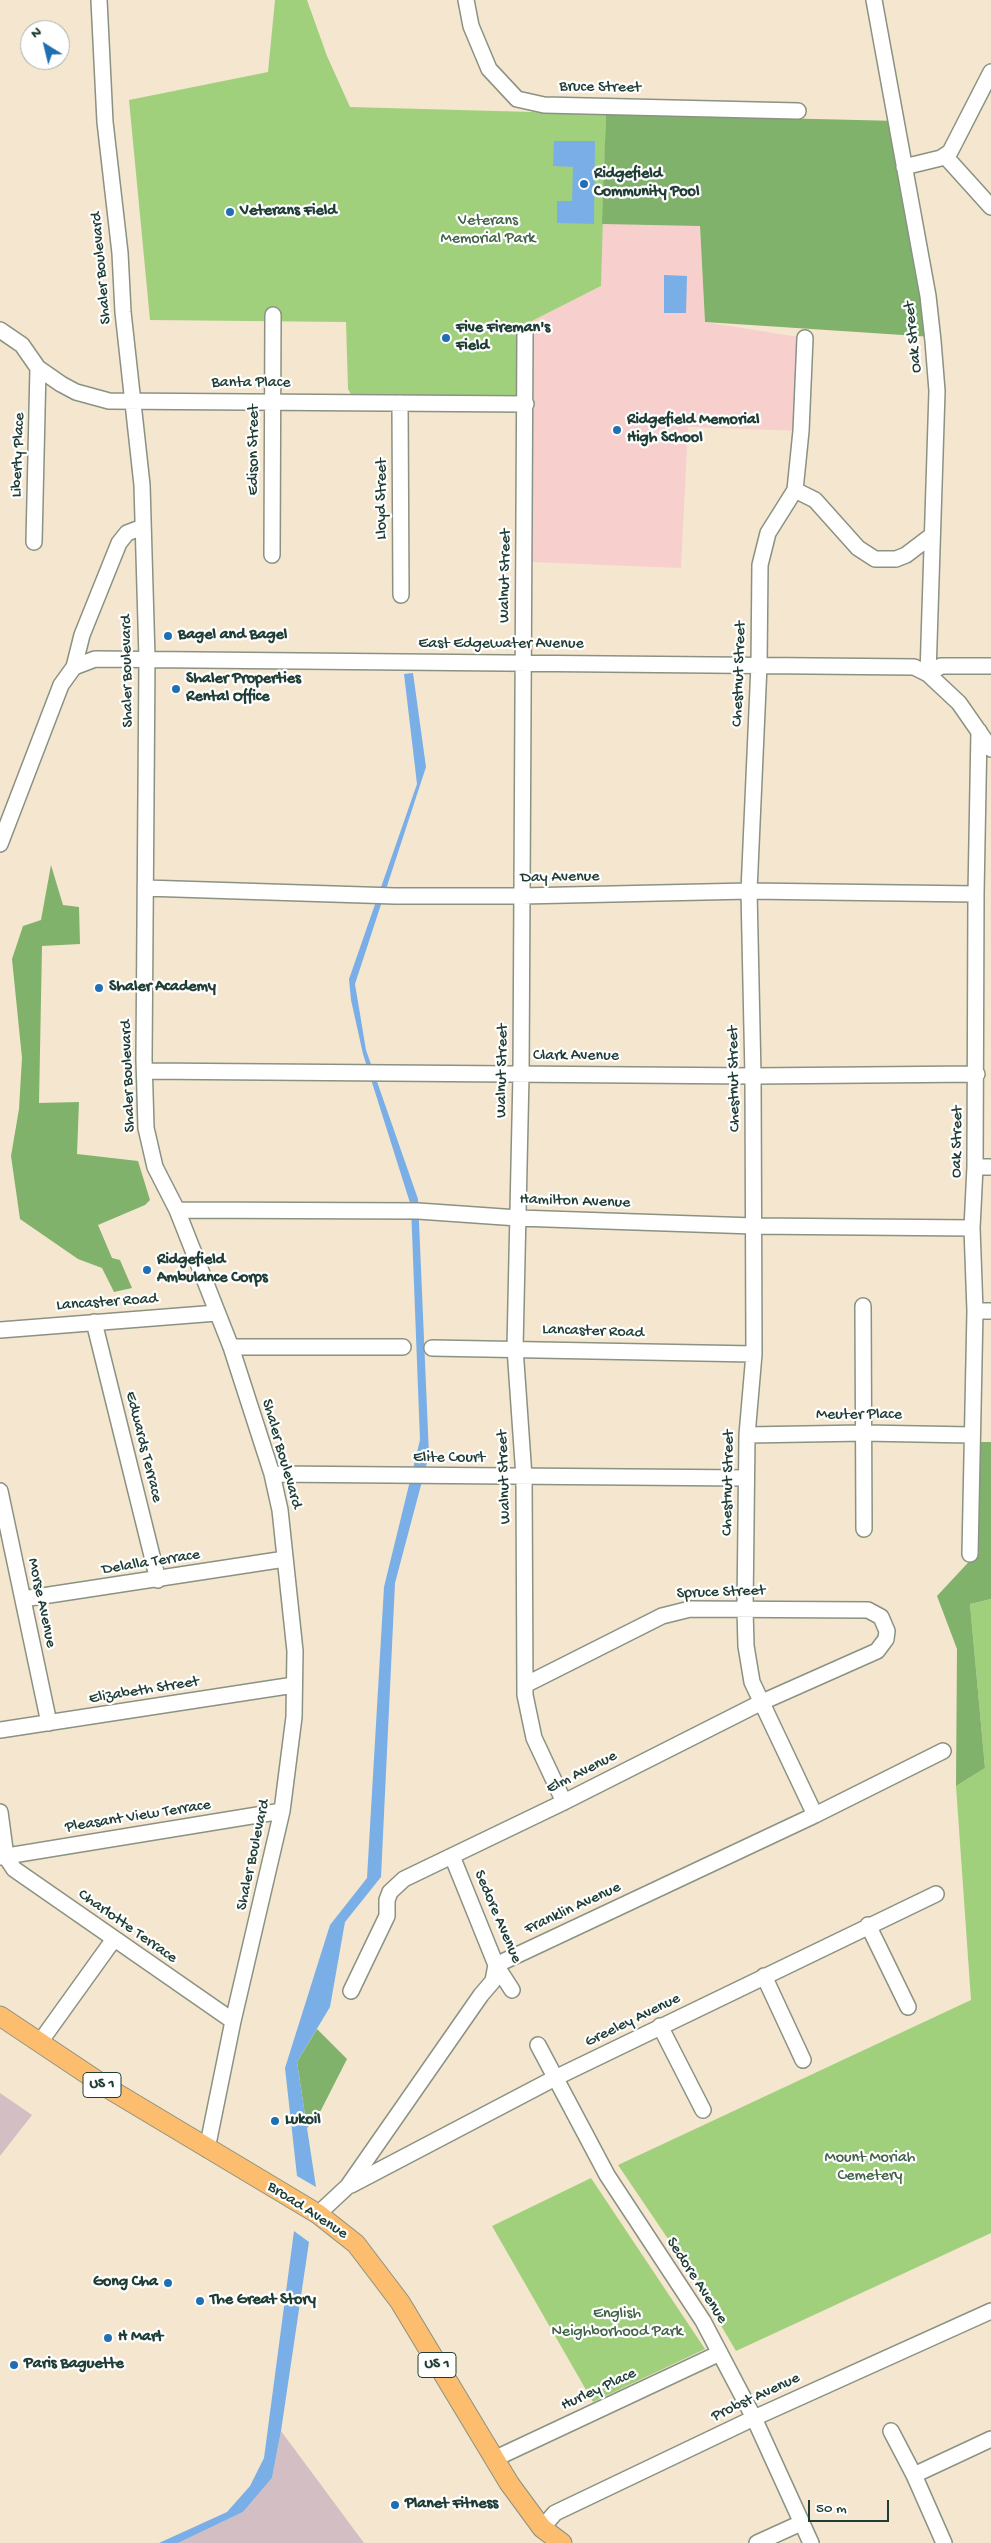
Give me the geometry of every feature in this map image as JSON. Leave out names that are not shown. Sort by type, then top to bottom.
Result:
[{"type":"main road","name":"Broad Avenue","points":[[0,2016],[111,2090],[318,2214],[356,2244],[367,2255],[400,2302],[494,2460],[542,2528],[562,2543]]},
{"type":"street","name":"Shaler Boulevard","points":[[99,0],[105,122],[120,253],[123,312],[142,485],[144,527],[147,658],[145,888],[146,1128],[155,1167],[177,1210],[231,1347],[272,1474],[280,1510],[294,1651],[290,1758],[282,1811],[207,2149]]},
{"type":"street","name":"Bruce Street","points":[[466,0],[471,26],[489,69],[517,99],[544,105],[798,111]]},
{"type":"street","name":"Oak Street","points":[[874,0],[928,296],[933,341],[937,391],[928,674]]},
{"type":"street","points":[[904,166],[945,156],[950,152],[991,72]]},
{"type":"street","points":[[945,156],[991,207]]},
{"type":"street","name":"Edison Street","points":[[272,315],[272,555]]},
{"type":"street","name":"Banta Place","points":[[0,330],[22,345],[38,368],[76,392],[109,400],[526,404]]},
{"type":"street","name":"Walnut Street","points":[[525,333],[521,1075],[515,1348],[524,1477],[525,1685],[528,1717],[534,1738],[564,1802]]},
{"type":"street","name":"Chestnut Street","points":[[805,338],[801,431],[795,490],[776,520],[763,548],[760,565],[759,665],[749,891],[754,1076],[754,1354],[747,1435],[745,1609],[746,1646],[752,1682],[760,1703],[815,1814]]},
{"type":"street","name":"Liberty Place","points":[[34,542],[38,368]]},
{"type":"street","name":"Lloyd Street","points":[[400,403],[401,595]]},
{"type":"street","points":[[795,490],[815,500],[858,548],[876,559],[896,559],[906,555],[932,536]]},
{"type":"street","points":[[0,844],[61,686],[74,667],[80,640],[119,543],[127,532],[144,527]]},
{"type":"street","name":"East Edgewater Avenue","points":[[74,667],[95,659],[147,658],[365,663],[522,662],[914,667],[928,674]]},
{"type":"street","points":[[991,666],[940,666],[928,674],[959,703],[991,749]]},
{"type":"street","name":"Oak Street","points":[[970,1554],[975,1310],[972,1228],[977,1074],[976,894],[979,731]]},
{"type":"street","name":"Day Avenue","points":[[145,888],[395,896],[522,896],[749,891],[976,894]]},
{"type":"street","name":"Clark Avenue","points":[[145,1071],[754,1076],[977,1074]]},
{"type":"street","points":[[975,1166],[991,1167]]},
{"type":"street","name":"Hamilton Avenue","points":[[177,1210],[415,1211],[518,1218],[754,1226],[972,1228]]},
{"type":"street","points":[[863,1306],[864,1529]]},
{"type":"street","points":[[975,1310],[991,1311]]},
{"type":"street","name":"Lancaster Road","points":[[0,1330],[217,1313]]},
{"type":"street","name":"Edwards Terrace","points":[[94,1322],[158,1580]]},
{"type":"street","points":[[231,1347],[403,1348]]},
{"type":"street","name":"Lancaster Road","points":[[432,1348],[515,1348],[754,1354]]},
{"type":"street","name":"Meuter Place","points":[[747,1435],[864,1433],[971,1435]]},
{"type":"street","name":"Elite Court","points":[[272,1474],[407,1477],[746,1478]]},
{"type":"street","name":"Morse Avenue","points":[[0,1491],[49,1723]]},
{"type":"street","name":"Delalla Terrace","points":[[23,1599],[158,1580],[284,1559]]},
{"type":"street","name":"Spruce Street","points":[[525,1685],[662,1616],[690,1609],[868,1610],[881,1617],[885,1623],[886,1639]]},
{"type":"street","name":"Elm Avenue","points":[[351,1991],[387,1916],[387,1900],[396,1884],[760,1703],[877,1651],[886,1639]]},
{"type":"street","name":"Elizabeth Street","points":[[0,1730],[294,1685]]},
{"type":"street","name":"Franklin Avenue","points":[[496,1965],[815,1814],[943,1751]]},
{"type":"street","name":"Pleasant View Terrace","points":[[3,1857],[282,1811]]},
{"type":"street","points":[[0,1812],[3,1857]]},
{"type":"street","name":"Sedore Avenue","points":[[452,1856],[496,1965],[512,1990]]},
{"type":"street","name":"Charlotte Terrace","points":[[3,1857],[14,1869],[234,2021]]},
{"type":"street","name":"Greeley Avenue","points":[[348,2186],[555,2078],[868,1925],[936,1894]]},
{"type":"street","points":[[868,1925],[908,2007]]},
{"type":"street","points":[[40,2042],[114,1939]]},
{"type":"street","points":[[318,2214],[348,2186],[493,1980],[496,1965]]},
{"type":"street","points":[[764,1976],[804,2060]]},
{"type":"street","points":[[660,2026],[702,2110]]},
{"type":"street","name":"Sedore Avenue","points":[[538,2045],[607,2175],[703,2321],[754,2418],[811,2543]]},
{"type":"street","name":"Probst Avenue","points":[[542,2528],[555,2513],[754,2418],[991,2311]]},
{"type":"street","name":"Hurley Place","points":[[494,2460],[720,2353]]},
{"type":"street","points":[[891,2431],[914,2475],[944,2543]]},
{"type":"street","points":[[914,2475],[991,2439]]},
{"type":"street","points":[[757,2543],[801,2523]]},
{"type":"shaded area","points":[[602,224],[700,225],[705,322],[805,338],[801,431],[688,427],[681,568],[532,562],[526,324],[601,286]]},
{"type":"shaded area","points":[[0,2093],[32,2115],[0,2156]]},
{"type":"shaded area","points":[[281,2431],[364,2543],[178,2543],[243,2512],[272,2478]]},
{"type":"green space","name":"Veterans Memorial Park","points":[[275,0],[307,0],[327,56],[350,107],[606,114],[601,286],[526,324],[526,404],[357,405],[348,389],[346,322],[150,320],[129,100],[268,72]]},
{"type":"green space","points":[[606,114],[899,121],[933,337],[705,322],[700,226],[602,224]]},
{"type":"green space","points":[[51,865],[63,905],[79,907],[80,944],[42,946],[39,1103],[79,1102],[77,1154],[138,1161],[150,1200],[145,1205],[98,1225],[112,1258],[120,1260],[132,1288],[114,1292],[102,1268],[78,1259],[20,1219],[11,1156],[19,1109],[22,1058],[12,959],[23,926],[41,920]]},
{"type":"green space","points":[[978,1442],[991,1442],[991,1599],[970,1604],[985,1768],[956,1786],[957,1649],[937,1596],[978,1552]]},
{"type":"green space","name":"Mount Moriah Cemetery","points":[[991,1599],[991,2233],[736,2351],[683,2261],[618,2165],[971,2000],[956,1786],[985,1768],[970,1604]]},
{"type":"green space","points":[[317,2029],[347,2059],[317,2118],[307,2128],[297,2062]]},
{"type":"green space","name":"English Neighborhood Park","points":[[591,2178],[705,2349],[593,2402],[492,2226]]},
{"type":"water","name":"Ridgefield Community Pool","points":[[554,141],[595,141],[594,224],[557,223],[557,201],[572,201],[573,167],[553,166]]},
{"type":"water","points":[[664,275],[687,276],[686,313],[664,313]]},
{"type":"water","points":[[413,673],[426,767],[355,984],[366,1050],[418,1199],[429,1455],[395,1583],[381,1877],[345,1922],[330,2007],[297,2062],[316,2187],[297,2176],[285,2068],[330,1925],[367,1878],[384,1587],[420,1440],[411,1206],[363,1054],[351,1000],[349,979],[417,784],[404,674]]},
{"type":"water","points":[[294,2231],[309,2242],[281,2431],[272,2478],[243,2512],[178,2543],[159,2543],[227,2512],[250,2486],[264,2458]]},
{"type":"place","name":"Ridgefield Community Pool","points":[[584,184]]},
{"type":"place","name":"Veterans Field","points":[[230,212]]},
{"type":"place","name":"Five Fireman's Field","points":[[446,338]]},
{"type":"place","name":"Ridgefield Memorial High School","points":[[617,430]]},
{"type":"place","name":"Bagel and Bagel","points":[[168,636]]},
{"type":"place","name":"Shaler Properties Rental Office","points":[[176,689]]},
{"type":"place","name":"Shaler Academy","points":[[99,988]]},
{"type":"place","name":"Ridgefield Ambulance Corps","points":[[147,1270]]},
{"type":"place","name":"Lukoil","points":[[275,2121]]},
{"type":"place","name":"Gong Cha","points":[[168,2283]]},
{"type":"place","name":"The Great Story","points":[[200,2301]]},
{"type":"place","name":"H Mart","points":[[108,2338]]},
{"type":"place","name":"Paris Baguette","points":[[14,2365]]},
{"type":"place","name":"Planet Fitness","points":[[395,2505]]}]
